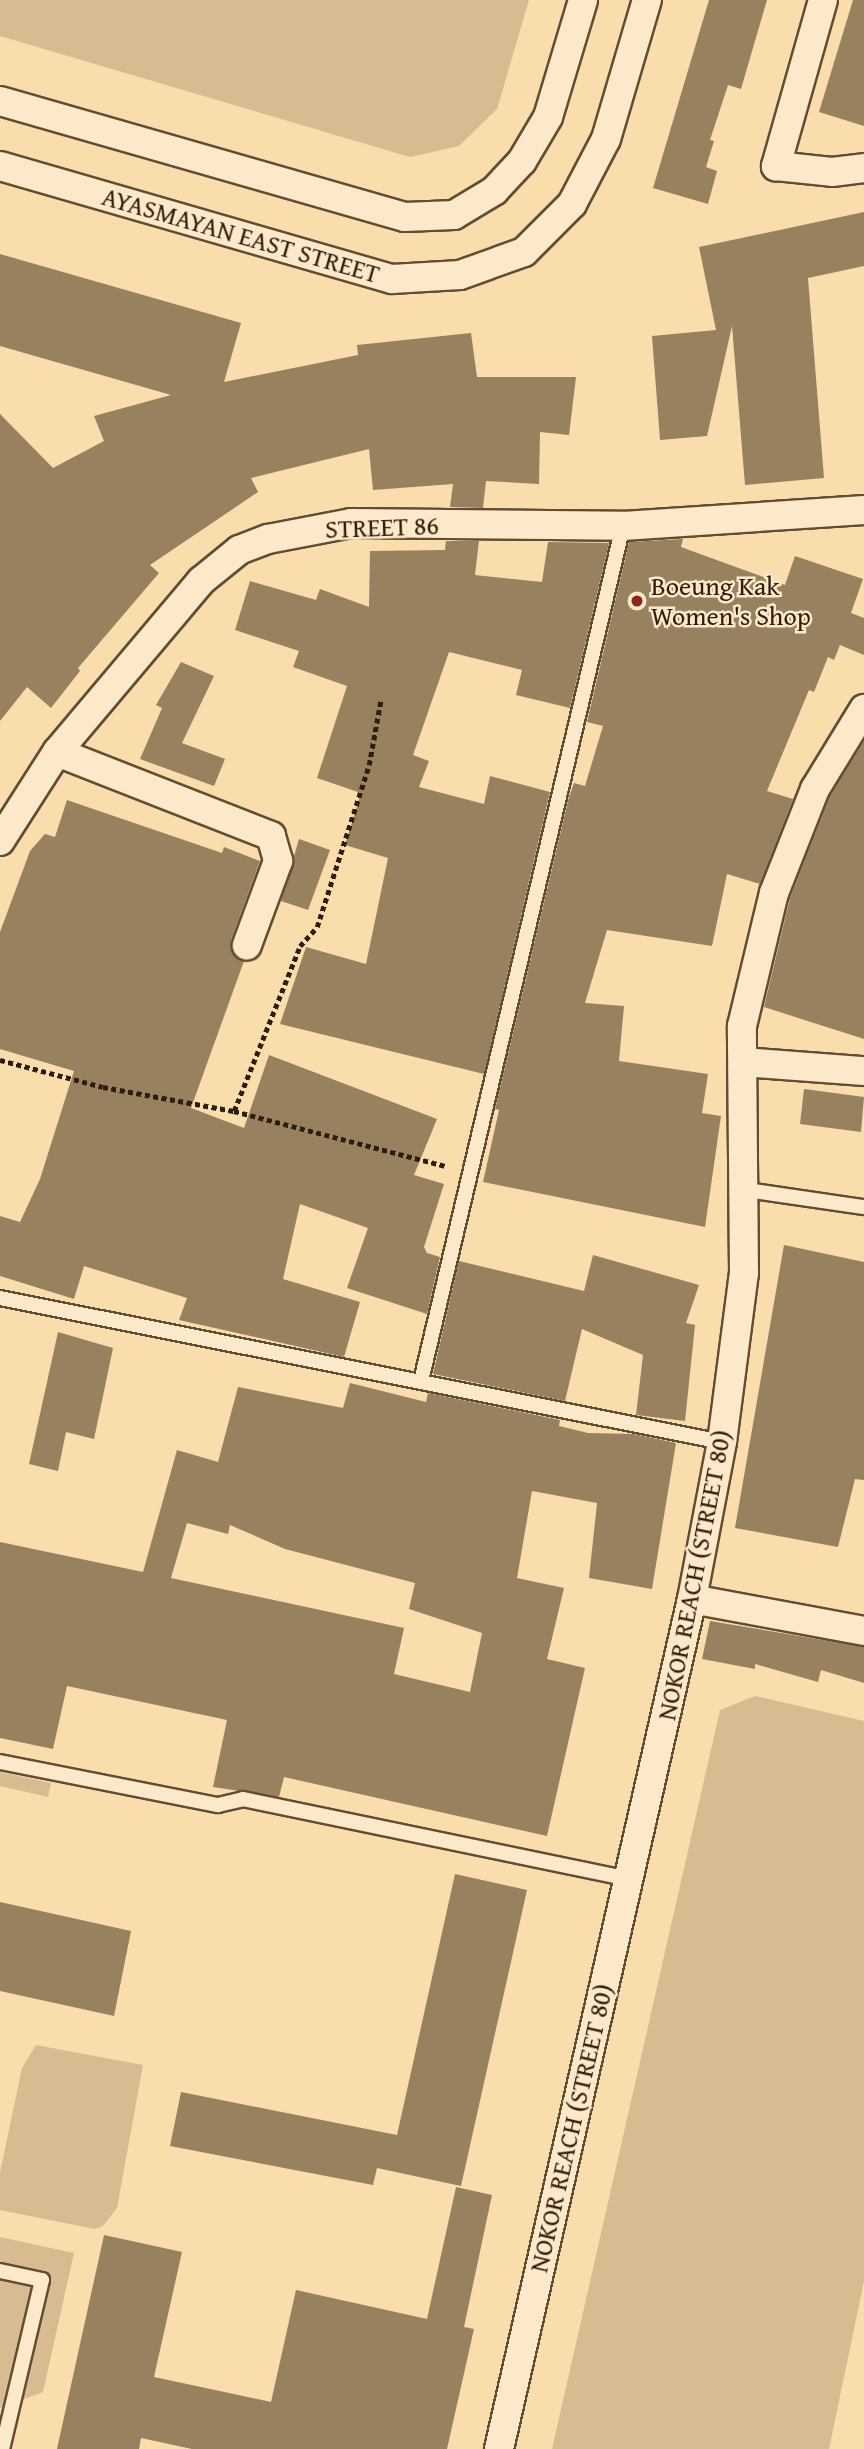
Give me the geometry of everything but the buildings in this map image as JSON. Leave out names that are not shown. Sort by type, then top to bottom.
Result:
[{"type":"street","points":[[0,100],[405,217],[454,215],[494,191],[522,161],[548,117],[583,0]]},
{"type":"street","name":"AYASMAYAN EAST STREET","points":[[0,166],[392,279],[460,275],[524,252],[572,204],[606,139],[647,0]]},
{"type":"street","points":[[823,0],[776,166],[832,172],[864,168]]},
{"type":"street","name":"STREET 86","points":[[0,841],[57,752],[201,581],[239,550],[268,539],[351,523],[623,526],[864,510]]},
{"type":"street","name":"NOKOR REACH (STREET 80)","points":[[499,2449],[692,1599],[722,1442],[744,1273],[746,1219],[740,1189],[742,1026],[774,892],[815,789],[864,709]]},
{"type":"street","points":[[57,752],[271,836],[278,861],[247,945]]},
{"type":"street","points":[[743,1062],[864,1071]]},
{"type":"street","points":[[692,1599],[864,1631]]},
{"type":"lane","points":[[421,1381],[623,526]]},
{"type":"lane","points":[[740,1189],[864,1208]]},
{"type":"lane","points":[[0,1298],[722,1442]]},
{"type":"lane","points":[[0,1762],[218,1805],[243,1799],[628,1880]]},
{"type":"lane","points":[[0,2271],[42,2280],[2,2449]]},
{"type":"path","points":[[234,1111],[300,946],[317,926],[369,765],[381,699]]},
{"type":"path","points":[[0,1060],[103,1087],[234,1111],[470,1173]]},
{"type":"shaded area","points":[[0,0],[529,0],[497,109],[459,146],[410,157],[0,36]]},
{"type":"shaded area","points":[[755,1696],[864,1721],[864,2281],[829,2449],[552,2449],[720,1710]]},
{"type":"shaded area","points":[[0,1772],[51,1783],[48,1797],[0,1786]]},
{"type":"shaded area","points":[[36,2045],[143,2065],[117,2208],[103,2226],[95,2229],[0,2210],[0,2173],[22,2068]]},
{"type":"shaded area","points":[[0,2237],[74,2253],[43,2392],[0,2408]]},
{"type":"place","name":"Boeung Kak Women's Shop","points":[[637,601]]}]
